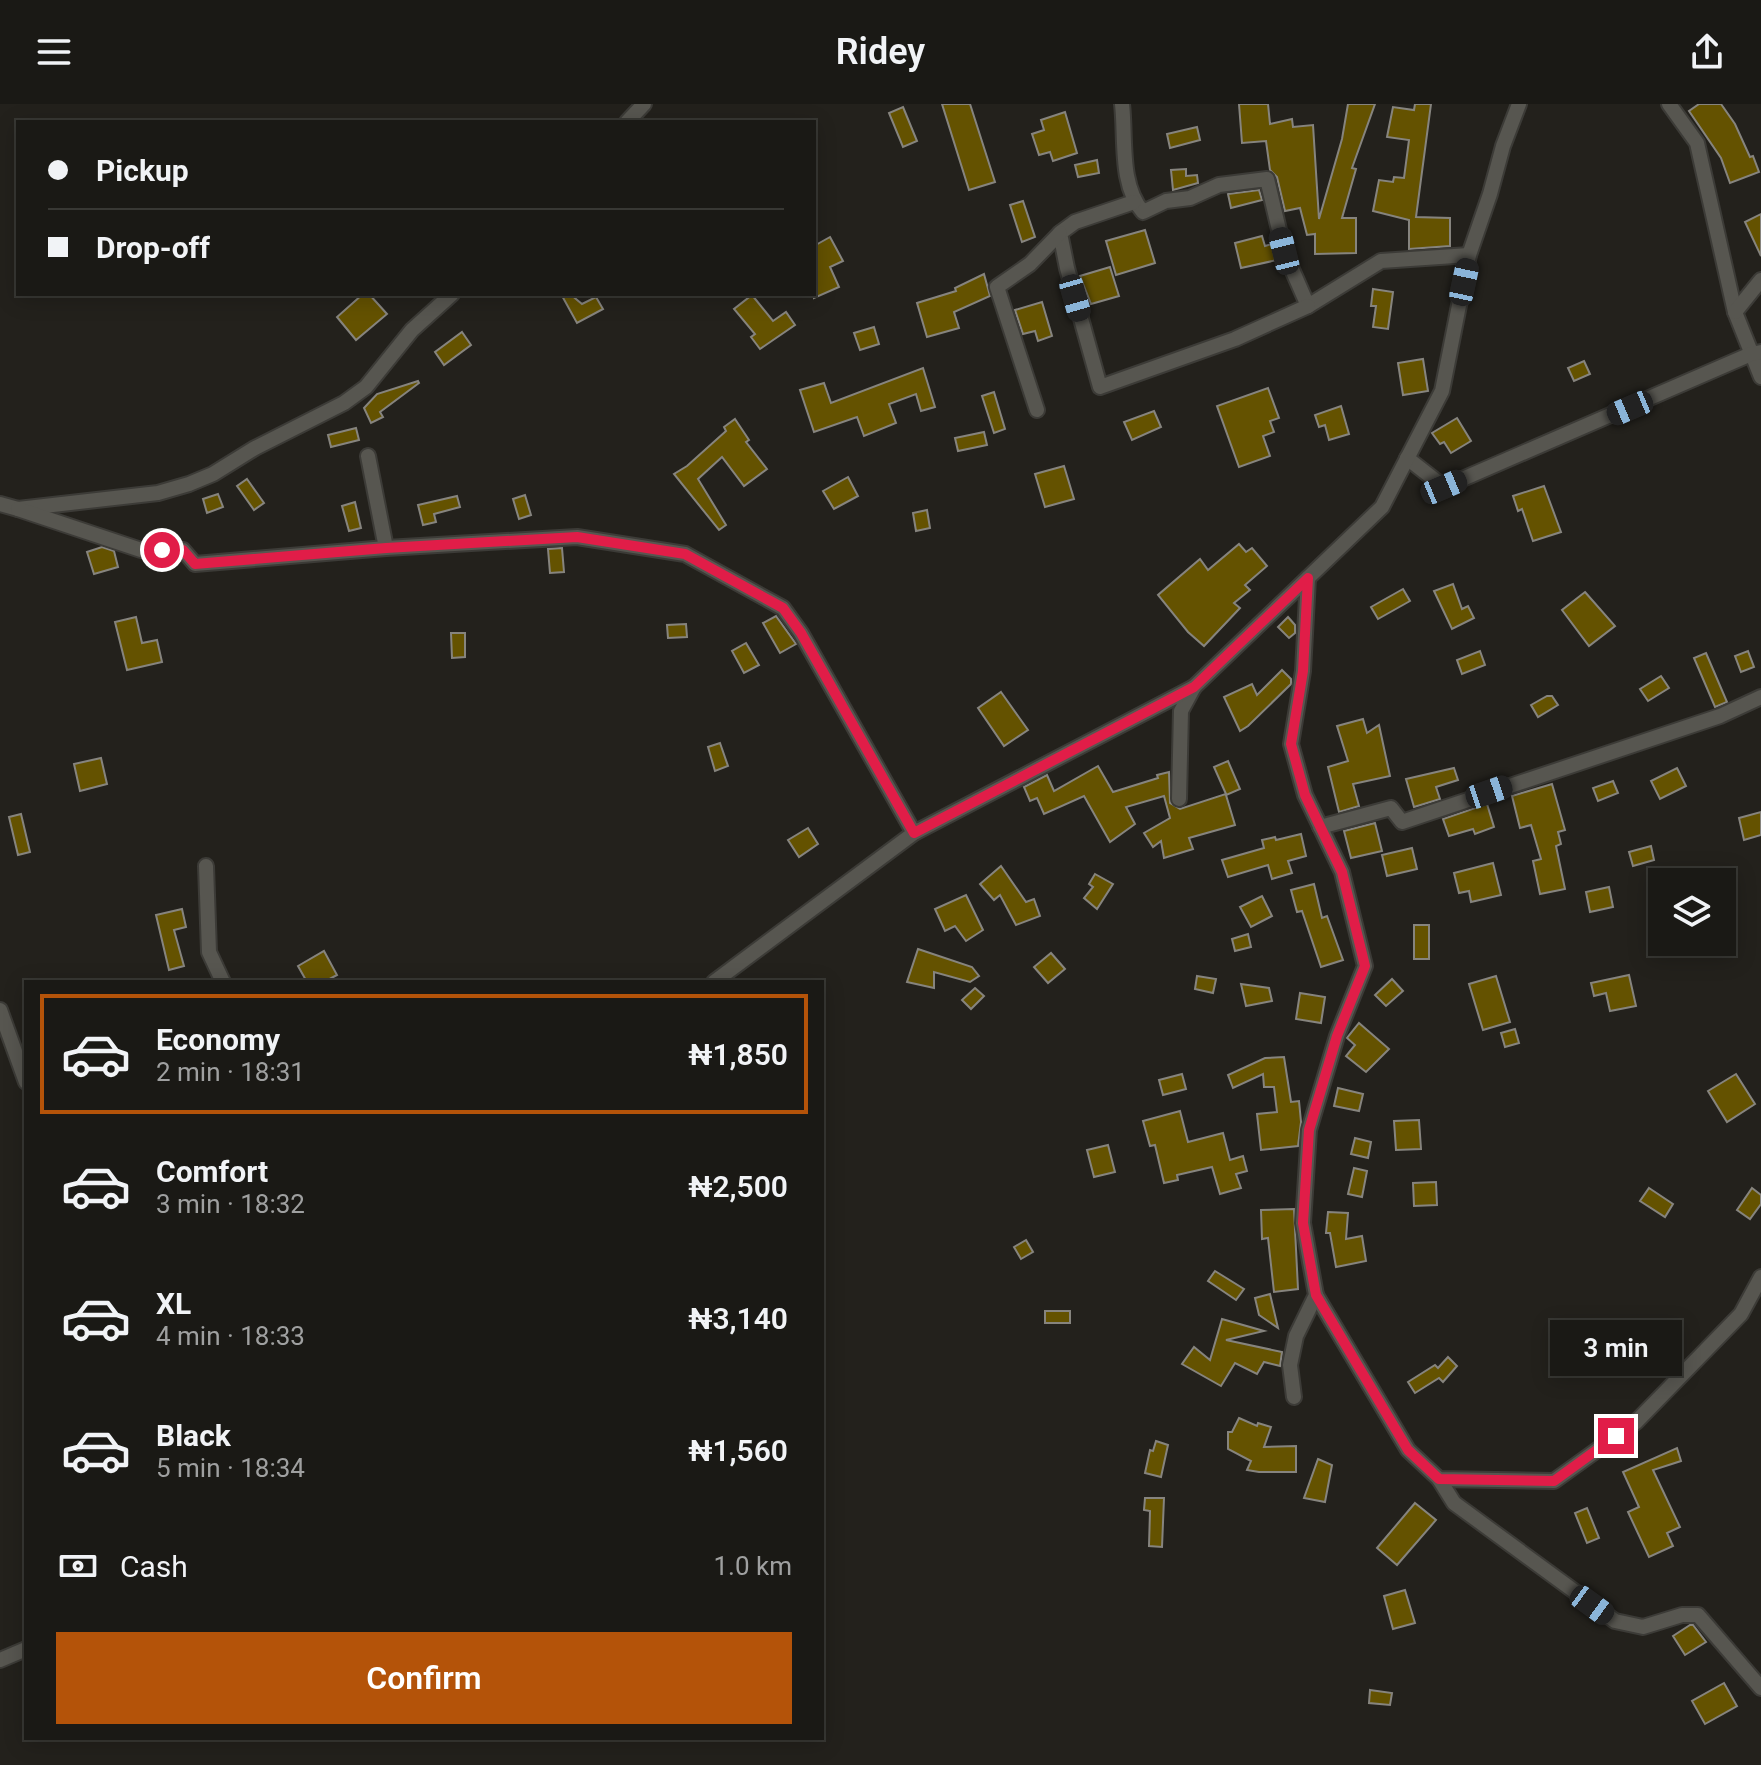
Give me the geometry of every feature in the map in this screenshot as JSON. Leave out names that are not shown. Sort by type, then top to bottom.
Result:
[{"type":"street","points":[[629,120],[644,104]]},
{"type":"street","points":[[1122,104],[1127,168],[1134,202],[1143,212],[1166,201],[1190,198],[1219,185],[1267,179],[1284,251],[1308,306]]},
{"type":"street","points":[[717,980],[914,833],[1194,687],[1382,507],[1442,391],[1469,255],[1519,104]]},
{"type":"street","points":[[1669,104],[1697,143],[1735,312],[1756,353],[1761,377]]},
{"type":"street","points":[[1037,410],[997,287],[1030,264],[1075,222],[1134,202]]},
{"type":"street","points":[[1060,233],[1100,387],[1235,339],[1308,306],[1381,261],[1431,260],[1469,255]]},
{"type":"street","points":[[1735,312],[1761,280]]},
{"type":"street","points":[[18,509],[158,493],[213,474],[255,448],[344,403],[366,387],[412,330],[450,296]]},
{"type":"street","points":[[1407,458],[1444,487],[1756,353]]},
{"type":"street","points":[[368,456],[386,548]]},
{"type":"street","points":[[0,504],[141,550],[183,550],[195,564],[386,548],[577,537],[685,554],[783,608],[801,633],[914,833]]},
{"type":"street","points":[[1308,578],[1303,671],[1291,744],[1305,795],[1342,872],[1365,966],[1337,1036],[1309,1130],[1303,1223],[1316,1295],[1408,1450],[1439,1479],[1454,1503],[1615,1621],[1643,1627],[1682,1615],[1698,1615],[1761,1688]]},
{"type":"street","points":[[1179,799],[1181,711],[1194,687]]},
{"type":"street","points":[[1320,827],[1391,808],[1402,822],[1720,716],[1761,697]]},
{"type":"street","points":[[206,866],[209,952],[222,980]]},
{"type":"street","points":[[0,1010],[24,1076]]},
{"type":"street","points":[[1439,1479],[1554,1481],[1636,1422],[1741,1314],[1761,1277]]},
{"type":"street","points":[[1294,1397],[1290,1365],[1296,1336],[1316,1295]]},
{"type":"street","points":[[0,1660],[24,1650]]},
{"type":"building","points":[[942,104],[970,104],[995,182],[969,190]]},
{"type":"building","points":[[1239,104],[1268,104],[1270,124],[1292,119],[1293,127],[1313,125],[1319,219],[1342,139],[1348,104],[1375,104],[1352,168],[1356,169],[1342,218],[1356,218],[1356,253],[1315,254],[1315,234],[1307,235],[1300,208],[1285,211],[1277,177],[1270,170],[1266,141],[1242,143]]},
{"type":"building","points":[[1415,104],[1431,104],[1416,217],[1450,218],[1450,246],[1409,249],[1409,220],[1373,211],[1379,180],[1393,182],[1394,177],[1404,178],[1409,140],[1387,137],[1393,107],[1414,110]]},
{"type":"building","points":[[1699,104],[1721,104],[1735,124],[1750,157],[1753,156],[1759,172],[1730,183],[1721,158],[1689,111]]},
{"type":"building","points":[[903,107],[917,141],[903,147],[889,113]]},
{"type":"building","points":[[1065,112],[1077,153],[1053,161],[1050,152],[1039,155],[1032,134],[1044,130],[1041,120]]},
{"type":"building","points":[[1197,127],[1200,140],[1170,148],[1167,134]]},
{"type":"building","points":[[1097,160],[1099,173],[1078,177],[1075,165]]},
{"type":"building","points":[[1186,169],[1186,176],[1197,175],[1198,183],[1173,190],[1171,170]]},
{"type":"building","points":[[1259,190],[1262,200],[1231,208],[1228,194]]},
{"type":"building","points":[[1023,201],[1035,237],[1022,242],[1010,205]]},
{"type":"building","points":[[1761,214],[1761,256],[1745,222]]},
{"type":"building","points":[[1145,230],[1155,263],[1116,275],[1106,241]]},
{"type":"building","points":[[1262,236],[1265,246],[1272,244],[1277,260],[1241,268],[1235,243]]},
{"type":"building","points":[[830,237],[843,261],[830,267],[839,287],[814,298],[816,296],[816,245]]},
{"type":"building","points":[[1110,267],[1119,296],[1091,304],[1080,276]]},
{"type":"building","points":[[984,274],[990,296],[954,312],[959,328],[927,337],[917,303],[956,291],[955,288]]},
{"type":"building","points":[[1373,289],[1393,292],[1388,329],[1373,327],[1376,306],[1371,306]]},
{"type":"building","points":[[361,296],[371,296],[387,314],[356,340],[337,317]]},
{"type":"building","points":[[562,296],[572,296],[582,304],[596,297],[603,309],[577,323]]},
{"type":"building","points":[[753,296],[773,321],[786,312],[795,325],[760,349],[751,337],[755,334],[734,309]]},
{"type":"building","points":[[1042,302],[1052,336],[1038,341],[1035,331],[1023,334],[1015,310]]},
{"type":"building","points":[[874,327],[879,344],[860,350],[854,333]]},
{"type":"building","points":[[462,332],[471,345],[444,365],[435,352]]},
{"type":"building","points":[[1423,359],[1428,391],[1403,395],[1398,363]]},
{"type":"building","points":[[1584,361],[1590,374],[1574,381],[1568,368]]},
{"type":"building","points":[[923,368],[935,407],[921,411],[916,394],[889,404],[896,423],[864,436],[857,417],[814,432],[800,390],[824,383],[831,403]]},
{"type":"building","points":[[418,381],[380,412],[383,417],[371,423],[364,408],[377,394]]},
{"type":"building","points":[[1268,388],[1279,418],[1270,421],[1274,432],[1263,436],[1270,456],[1239,467],[1217,406]]},
{"type":"building","points":[[994,392],[1005,429],[994,433],[982,396]]},
{"type":"building","points":[[1341,406],[1349,434],[1329,440],[1325,425],[1319,427],[1315,415]]},
{"type":"building","points":[[1154,411],[1161,427],[1132,440],[1124,422]]},
{"type":"building","points":[[1457,418],[1471,441],[1451,453],[1444,442],[1440,444],[1432,433]]},
{"type":"building","points":[[735,419],[749,440],[746,442],[767,469],[744,486],[722,457],[698,479],[726,525],[719,530],[674,474],[726,431],[724,427]]},
{"type":"building","points":[[356,428],[359,440],[331,447],[328,435]]},
{"type":"building","points":[[984,432],[987,445],[958,451],[955,438]]},
{"type":"building","points":[[1064,466],[1074,499],[1045,507],[1035,474]]},
{"type":"building","points":[[848,477],[858,496],[834,509],[823,491]]},
{"type":"building","points":[[247,479],[264,503],[254,510],[237,486]]},
{"type":"building","points":[[1544,486],[1561,532],[1533,541],[1522,509],[1518,511],[1513,496]]},
{"type":"building","points":[[218,494],[223,507],[207,513],[203,499]]},
{"type":"building","points":[[525,495],[531,515],[519,519],[513,499]]},
{"type":"building","points":[[457,496],[460,507],[434,514],[436,522],[423,525],[418,505]]},
{"type":"building","points":[[355,502],[361,528],[349,531],[342,506]]},
{"type":"building","points":[[927,510],[930,528],[916,531],[913,513]]},
{"type":"building","points":[[1239,544],[1246,552],[1252,548],[1267,566],[1245,585],[1250,590],[1234,603],[1240,608],[1204,646],[1188,632],[1158,595],[1200,559],[1208,570]]},
{"type":"building","points":[[102,547],[114,551],[118,567],[94,574],[87,552]]},
{"type":"building","points":[[562,548],[564,572],[550,573],[548,549]]},
{"type":"building","points":[[1453,584],[1462,609],[1468,606],[1474,618],[1452,629],[1434,591]]},
{"type":"building","points":[[1403,589],[1410,601],[1378,619],[1371,607]]},
{"type":"building","points":[[1585,592],[1615,626],[1589,646],[1562,610]]},
{"type":"building","points":[[776,616],[796,644],[780,653],[763,623]]},
{"type":"building","points":[[136,617],[142,643],[157,640],[162,662],[127,670],[115,622]]},
{"type":"building","points":[[1288,617],[1295,625],[1295,633],[1289,638],[1278,627]]},
{"type":"building","points":[[686,624],[687,637],[668,638],[667,625]]},
{"type":"building","points":[[451,633],[465,633],[465,657],[452,658]]},
{"type":"building","points":[[746,643],[759,665],[744,673],[732,651]]},
{"type":"building","points":[[1480,651],[1485,665],[1462,674],[1457,660]]},
{"type":"building","points":[[1748,651],[1754,667],[1741,672],[1735,656]]},
{"type":"building","points":[[1706,653],[1727,702],[1715,707],[1694,658]]},
{"type":"building","points":[[1282,670],[1291,679],[1291,684],[1240,731],[1224,697],[1252,684],[1257,695]]},
{"type":"building","points":[[1661,676],[1669,688],[1648,701],[1640,689]]},
{"type":"building","points":[[1001,692],[1028,730],[1004,746],[978,708]]},
{"type":"building","points":[[1552,696],[1558,705],[1538,717],[1531,705]]},
{"type":"building","points":[[1363,719],[1367,733],[1379,725],[1390,776],[1353,784],[1359,806],[1339,812],[1328,767],[1348,761],[1337,726]]},
{"type":"building","points":[[720,743],[728,766],[715,771],[708,747]]},
{"type":"building","points":[[101,758],[107,784],[80,791],[74,764]]},
{"type":"building","points":[[1228,761],[1240,789],[1226,795],[1235,825],[1189,838],[1193,849],[1164,858],[1161,841],[1153,847],[1144,833],[1170,818],[1164,796],[1126,807],[1135,824],[1110,842],[1084,796],[1044,814],[1037,798],[1030,801],[1024,787],[1047,775],[1054,791],[1098,766],[1113,792],[1169,772],[1170,803],[1180,809],[1226,794],[1214,767]]},
{"type":"building","points":[[1454,768],[1458,780],[1436,787],[1440,799],[1414,807],[1406,779]]},
{"type":"building","points":[[1677,768],[1686,786],[1660,799],[1651,781]]},
{"type":"building","points":[[1613,781],[1618,793],[1598,801],[1593,788]]},
{"type":"building","points":[[1552,784],[1565,830],[1558,832],[1561,844],[1556,846],[1565,889],[1540,894],[1533,861],[1541,859],[1531,825],[1520,828],[1512,796]]},
{"type":"building","points":[[1487,804],[1494,827],[1475,834],[1473,829],[1449,836],[1443,819]]},
{"type":"building","points":[[1761,812],[1761,835],[1744,840],[1739,818]]},
{"type":"building","points":[[21,814],[30,852],[18,855],[9,817]]},
{"type":"building","points":[[1375,823],[1382,851],[1351,858],[1344,831]]},
{"type":"building","points":[[808,828],[818,844],[799,857],[788,840]]},
{"type":"building","points":[[1301,834],[1306,856],[1288,861],[1292,873],[1272,879],[1268,865],[1228,877],[1222,860],[1264,848],[1262,840]]},
{"type":"building","points":[[1651,846],[1654,860],[1633,866],[1629,852]]},
{"type":"building","points":[[1412,848],[1417,869],[1387,876],[1382,855]]},
{"type":"building","points":[[1493,863],[1501,895],[1471,902],[1469,891],[1459,893],[1454,873]]},
{"type":"building","points":[[1001,866],[1026,902],[1034,899],[1040,916],[1016,925],[1000,895],[994,900],[980,884]]},
{"type":"building","points":[[1095,874],[1113,884],[1097,909],[1084,898],[1093,887],[1089,884]]},
{"type":"building","points":[[1314,884],[1322,918],[1327,916],[1343,960],[1321,967],[1302,911],[1297,912],[1291,890]]},
{"type":"building","points":[[1609,887],[1613,907],[1590,912],[1586,892]]},
{"type":"building","points":[[966,895],[983,930],[966,941],[955,926],[945,931],[935,909]]},
{"type":"building","points":[[1262,896],[1272,916],[1251,927],[1240,907]]},
{"type":"building","points":[[182,909],[186,927],[174,930],[184,966],[169,970],[156,915]]},
{"type":"building","points":[[1414,925],[1429,925],[1429,959],[1414,959]]},
{"type":"building","points":[[1248,934],[1251,947],[1235,951],[1232,939]]},
{"type":"building","points":[[918,949],[972,967],[979,976],[970,982],[934,972],[934,988],[907,982]]},
{"type":"building","points":[[324,951],[337,975],[328,980],[306,980],[298,966]]},
{"type":"building","points":[[1051,953],[1065,969],[1048,983],[1034,967]]},
{"type":"building","points":[[1629,975],[1636,1006],[1610,1011],[1606,993],[1594,996],[1591,983]]},
{"type":"building","points":[[1197,976],[1216,979],[1213,993],[1195,989]]},
{"type":"building","points":[[1496,976],[1510,1022],[1483,1030],[1469,984]]},
{"type":"building","points":[[1392,979],[1403,991],[1386,1006],[1375,995]]},
{"type":"building","points":[[1241,984],[1269,988],[1272,1001],[1246,1006]]},
{"type":"building","points":[[975,988],[984,996],[971,1009],[962,1000]]},
{"type":"building","points":[[1300,993],[1325,997],[1321,1023],[1296,1019]]},
{"type":"building","points":[[1359,1023],[1389,1049],[1366,1072],[1346,1056],[1355,1045],[1347,1038]]},
{"type":"building","points":[[1515,1029],[1519,1043],[1505,1047],[1501,1033]]},
{"type":"building","points":[[1284,1057],[1291,1102],[1299,1101],[1301,1122],[1298,1146],[1261,1150],[1257,1114],[1277,1112],[1274,1087],[1264,1087],[1263,1074],[1233,1088],[1228,1075],[1265,1058]]},
{"type":"building","points":[[1182,1074],[1186,1089],[1163,1095],[1159,1080]]},
{"type":"building","points":[[1736,1074],[1755,1104],[1727,1122],[1708,1091]]},
{"type":"building","points":[[1338,1088],[1363,1094],[1359,1111],[1334,1106]]},
{"type":"building","points":[[1180,1111],[1188,1142],[1223,1133],[1230,1160],[1243,1156],[1247,1171],[1236,1174],[1241,1188],[1220,1194],[1212,1167],[1177,1175],[1178,1180],[1164,1183],[1155,1145],[1150,1146],[1143,1121]]},
{"type":"building","points":[[1419,1120],[1421,1149],[1396,1150],[1394,1121]]},
{"type":"building","points":[[1355,1138],[1371,1142],[1368,1158],[1351,1154]]},
{"type":"building","points":[[1108,1145],[1115,1172],[1094,1177],[1087,1150]]},
{"type":"building","points":[[1354,1168],[1367,1171],[1362,1197],[1348,1194]]},
{"type":"building","points":[[1436,1182],[1437,1205],[1414,1206],[1413,1183]]},
{"type":"building","points":[[1649,1188],[1673,1204],[1665,1217],[1640,1201]]},
{"type":"building","points":[[1752,1188],[1761,1195],[1761,1204],[1750,1219],[1737,1210]]},
{"type":"building","points":[[1294,1209],[1298,1289],[1274,1292],[1268,1238],[1262,1239],[1261,1210]]},
{"type":"building","points":[[1328,1212],[1348,1213],[1346,1239],[1362,1236],[1366,1261],[1336,1267],[1330,1233],[1326,1233]]},
{"type":"building","points":[[1026,1240],[1033,1252],[1021,1259],[1014,1247]]},
{"type":"building","points":[[1215,1271],[1244,1289],[1236,1300],[1208,1281]]},
{"type":"building","points":[[1270,1294],[1278,1328],[1259,1315],[1255,1298]]},
{"type":"building","points":[[1045,1311],[1070,1311],[1070,1323],[1045,1323]]},
{"type":"building","points":[[1222,1319],[1264,1331],[1226,1340],[1282,1352],[1280,1366],[1264,1362],[1257,1374],[1235,1363],[1221,1386],[1182,1364],[1194,1347],[1210,1360]]},
{"type":"building","points":[[1448,1357],[1457,1366],[1443,1382],[1439,1378],[1415,1393],[1408,1382],[1435,1365],[1438,1368]]},
{"type":"building","points":[[1239,1418],[1257,1426],[1258,1423],[1271,1427],[1264,1447],[1296,1446],[1296,1472],[1247,1470],[1251,1461],[1228,1449],[1228,1432],[1232,1432]]},
{"type":"building","points":[[1156,1441],[1168,1445],[1161,1477],[1145,1473],[1150,1450],[1153,1451]]},
{"type":"building","points":[[1677,1448],[1681,1461],[1653,1470],[1680,1527],[1667,1533],[1673,1546],[1649,1557],[1628,1512],[1639,1507],[1623,1472]]},
{"type":"building","points":[[1318,1459],[1332,1465],[1325,1502],[1304,1498]]},
{"type":"building","points":[[1145,1498],[1164,1498],[1162,1547],[1149,1546],[1150,1511],[1144,1510]]},
{"type":"building","points":[[1415,1503],[1436,1520],[1397,1565],[1377,1548]]},
{"type":"building","points":[[1587,1508],[1599,1538],[1587,1543],[1575,1513]]},
{"type":"building","points":[[1405,1590],[1415,1623],[1393,1629],[1384,1596]]},
{"type":"building","points":[[1690,1625],[1706,1642],[1685,1655],[1673,1636]]},
{"type":"building","points":[[1724,1683],[1737,1706],[1705,1724],[1692,1701]]},
{"type":"building","points":[[1370,1690],[1392,1693],[1390,1705],[1369,1703]]},
{"type":"route","points":[[162,550],[183,550],[195,564],[386,548],[577,537],[685,554],[783,608],[801,633],[914,833],[1194,687],[1308,578],[1303,671],[1291,744],[1305,795],[1342,872],[1365,966],[1337,1036],[1309,1130],[1303,1223],[1316,1295],[1408,1450],[1439,1479],[1554,1481],[1616,1436]]}]
